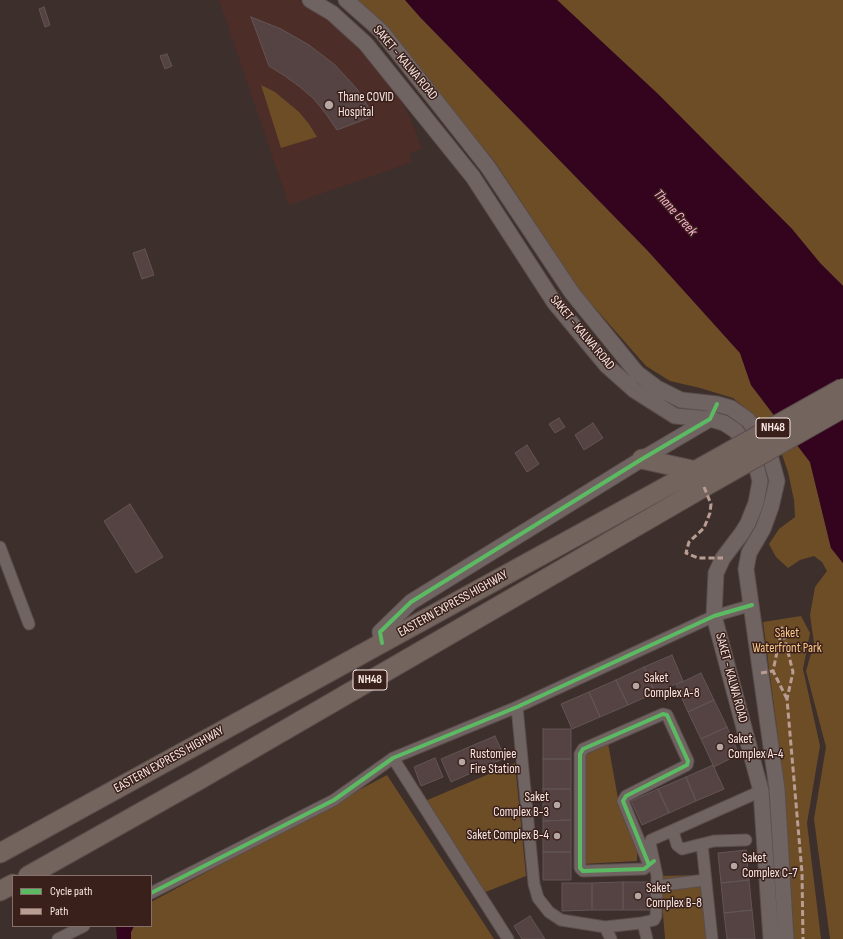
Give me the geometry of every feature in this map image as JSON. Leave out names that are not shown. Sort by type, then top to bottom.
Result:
[{"type":"highway","name":"EASTERN EXPRESS HIGHWAY","points":[[30,875],[197,781],[843,388]]},
{"type":"highway","name":"EASTERN EXPRESS HIGHWAY","points":[[0,853],[382,643],[703,474],[843,408]]},
{"type":"highway","points":[[642,459],[703,474]]},
{"type":"highway","points":[[0,891],[12,885]]},
{"type":"main road","name":"SAKET - KALWA ROAD","points":[[310,0],[332,13],[366,44],[473,177],[559,308],[607,366],[634,390],[681,400],[717,404],[731,408],[748,420],[760,436],[770,455],[777,481],[772,507],[763,529],[749,553],[746,569],[777,789],[786,939]]},
{"type":"main road","name":"SAKET - KALWA ROAD","points":[[346,0],[381,31],[488,167],[572,293],[637,372],[653,394],[675,416],[710,419],[724,423],[736,431],[755,461],[760,481],[756,503],[742,533],[723,558],[716,573],[714,616],[761,791],[770,939]]},
{"type":"main road","points":[[481,189],[496,178]]},
{"type":"main road","points":[[382,643],[380,632],[411,602],[642,459],[710,419],[717,404]]},
{"type":"street","points":[[0,547],[2,558],[29,624]]},
{"type":"street","points":[[152,891],[334,800],[393,758],[516,707],[714,616],[752,604]]},
{"type":"street","points":[[516,707],[534,884],[538,898],[549,912],[560,920],[605,927],[643,923],[654,920],[656,916],[657,876],[623,801],[626,796],[687,765],[688,761],[667,715],[662,714],[583,749],[580,754],[580,868],[583,871],[644,869],[651,863]]},
{"type":"street","points":[[393,758],[508,939]]},
{"type":"street","points":[[651,863],[651,840],[761,791]]},
{"type":"street","points":[[673,830],[677,845],[682,849],[714,842],[746,840]]},
{"type":"street","points":[[702,844],[712,939]]},
{"type":"street","points":[[657,886],[706,880]]},
{"type":"street","points":[[643,923],[647,939]]},
{"type":"street","points":[[58,939],[82,927]]},
{"type":"street","points":[[605,927],[611,939]]},
{"type":"shaded area","name":"Thane COVID Hospital","points":[[219,0],[299,0],[314,9],[338,29],[364,55],[396,92],[411,119],[422,149],[409,153],[412,162],[289,205]]},
{"type":"green space","points":[[357,0],[405,0],[648,251],[740,353],[751,385],[775,417],[762,425],[750,412],[733,398],[670,381],[646,366],[580,291],[495,162],[384,27]]},
{"type":"green space","points":[[557,0],[843,0],[843,286],[820,263],[792,229],[658,94]]},
{"type":"green space","points":[[261,85],[275,92],[299,112],[317,137],[281,148]]},
{"type":"green space","points":[[794,441],[810,462],[831,548],[843,563],[843,939],[830,939],[814,819],[826,747],[806,671],[814,643],[810,615],[815,587],[827,571],[822,562],[814,556],[800,560],[788,568],[776,557],[769,544],[779,529],[795,517],[794,500],[788,472],[780,449]]},
{"type":"green space","name":"Saket Waterfront Park","points":[[801,616],[810,633],[803,669],[820,746],[807,823],[821,939],[794,939],[784,783],[763,622]]},
{"type":"green space","points":[[608,743],[619,804],[637,848],[637,861],[583,864],[586,755]]},
{"type":"green space","points":[[515,763],[526,876],[483,893],[425,801]]},
{"type":"green space","points":[[387,775],[494,939],[131,939],[131,932],[134,927],[152,927],[152,901]]},
{"type":"green space","points":[[701,875],[707,939],[665,939],[660,876]]},
{"type":"water","name":"Thane Creek","points":[[405,0],[557,0],[658,94],[792,229],[820,263],[843,286],[843,563],[831,548],[810,462],[751,385],[740,353],[648,251]]},
{"type":"water","points":[[116,927],[134,927],[131,932],[131,939],[117,939]]},
{"type":"building","points":[[44,7],[50,25],[45,27],[39,9]]},
{"type":"building","points":[[251,17],[281,29],[309,45],[335,65],[357,89],[374,116],[337,130],[314,99],[285,76],[269,66]]},
{"type":"building","points":[[167,54],[172,66],[165,69],[160,56]]},
{"type":"building","points":[[145,249],[154,275],[142,279],[133,253]]},
{"type":"building","points":[[559,418],[565,427],[555,433],[549,424]]},
{"type":"building","points":[[593,423],[603,438],[584,450],[575,435]]},
{"type":"building","points":[[527,445],[539,464],[527,472],[515,453]]},
{"type":"building","points":[[130,504],[163,557],[136,573],[104,521]]},
{"type":"building","points":[[672,655],[683,681],[655,693],[644,667]]},
{"type":"building","name":"Saket Complex A-8","points":[[644,667],[655,693],[628,705],[616,680]]},
{"type":"building","points":[[701,673],[714,700],[688,712],[676,685]]},
{"type":"building","points":[[616,680],[628,705],[600,717],[589,692]]},
{"type":"building","points":[[589,692],[600,717],[572,729],[561,704]]},
{"type":"building","points":[[714,700],[727,727],[701,739],[688,712]]},
{"type":"building","name":"Saket Complex A-4","points":[[727,727],[739,754],[714,767],[701,739]]},
{"type":"building","points":[[543,729],[571,729],[571,759],[543,759]]},
{"type":"building","points":[[495,736],[505,758],[451,782],[441,759]]},
{"type":"building","points":[[435,758],[443,777],[421,786],[414,767]]},
{"type":"building","points":[[543,759],[571,759],[571,789],[543,789]]},
{"type":"building","points":[[713,765],[724,789],[696,801],[686,777]]},
{"type":"building","points":[[686,777],[696,801],[669,813],[658,789]]},
{"type":"building","name":"Saket Complex B-3","points":[[543,789],[571,789],[571,820],[543,821]]},
{"type":"building","points":[[658,789],[669,813],[642,825],[631,801]]},
{"type":"building","name":"Saket Complex B-4","points":[[571,820],[571,852],[543,852],[543,821]]},
{"type":"building","name":"Saket Complex C-7","points":[[746,850],[749,880],[721,883],[718,853]]},
{"type":"building","points":[[543,852],[571,852],[571,880],[543,880]]},
{"type":"building","points":[[749,880],[752,910],[724,913],[721,883]]},
{"type":"building","points":[[623,882],[623,910],[592,910],[592,883]]},
{"type":"building","name":"Saket Complex B-8","points":[[623,882],[653,882],[653,910],[623,910]]},
{"type":"building","points":[[562,883],[592,883],[592,910],[562,911]]},
{"type":"building","points":[[752,910],[755,939],[727,939],[724,913]]},
{"type":"building","points":[[530,916],[545,939],[522,939],[514,926]]},
{"type":"marked path","points":[[704,487],[711,504],[710,513],[704,528],[689,542],[686,553],[698,558],[723,558]]},
{"type":"marked path","points":[[787,699],[773,671],[782,628],[793,672],[787,699],[802,873],[803,939]]},
{"type":"marked path","points":[[761,673],[773,671]]},
{"type":"cycle path","points":[[382,643],[380,632],[411,602],[642,459],[710,419],[717,404]]},
{"type":"cycle path","points":[[152,892],[334,800],[393,758],[517,707],[714,616],[752,605]]},
{"type":"cycle path","points":[[649,865],[623,801],[626,796],[687,765],[688,761],[667,715],[663,714],[583,749],[580,754],[580,868],[583,871],[644,869],[654,861]]},
{"type":"place","name":"Thane COVID Hospital","points":[[329,105]]},
{"type":"place","name":"Saket Complex A-8","points":[[636,686]]},
{"type":"place","name":"Saket Complex A-4","points":[[720,747]]},
{"type":"place","name":"Rustomjee Fire Station","points":[[462,762]]},
{"type":"place","name":"Saket Complex B-3","points":[[557,805]]},
{"type":"place","name":"Saket Complex B-4","points":[[557,836]]},
{"type":"place","name":"Saket Complex C-7","points":[[734,866]]},
{"type":"place","name":"Saket Complex B-8","points":[[638,896]]}]
